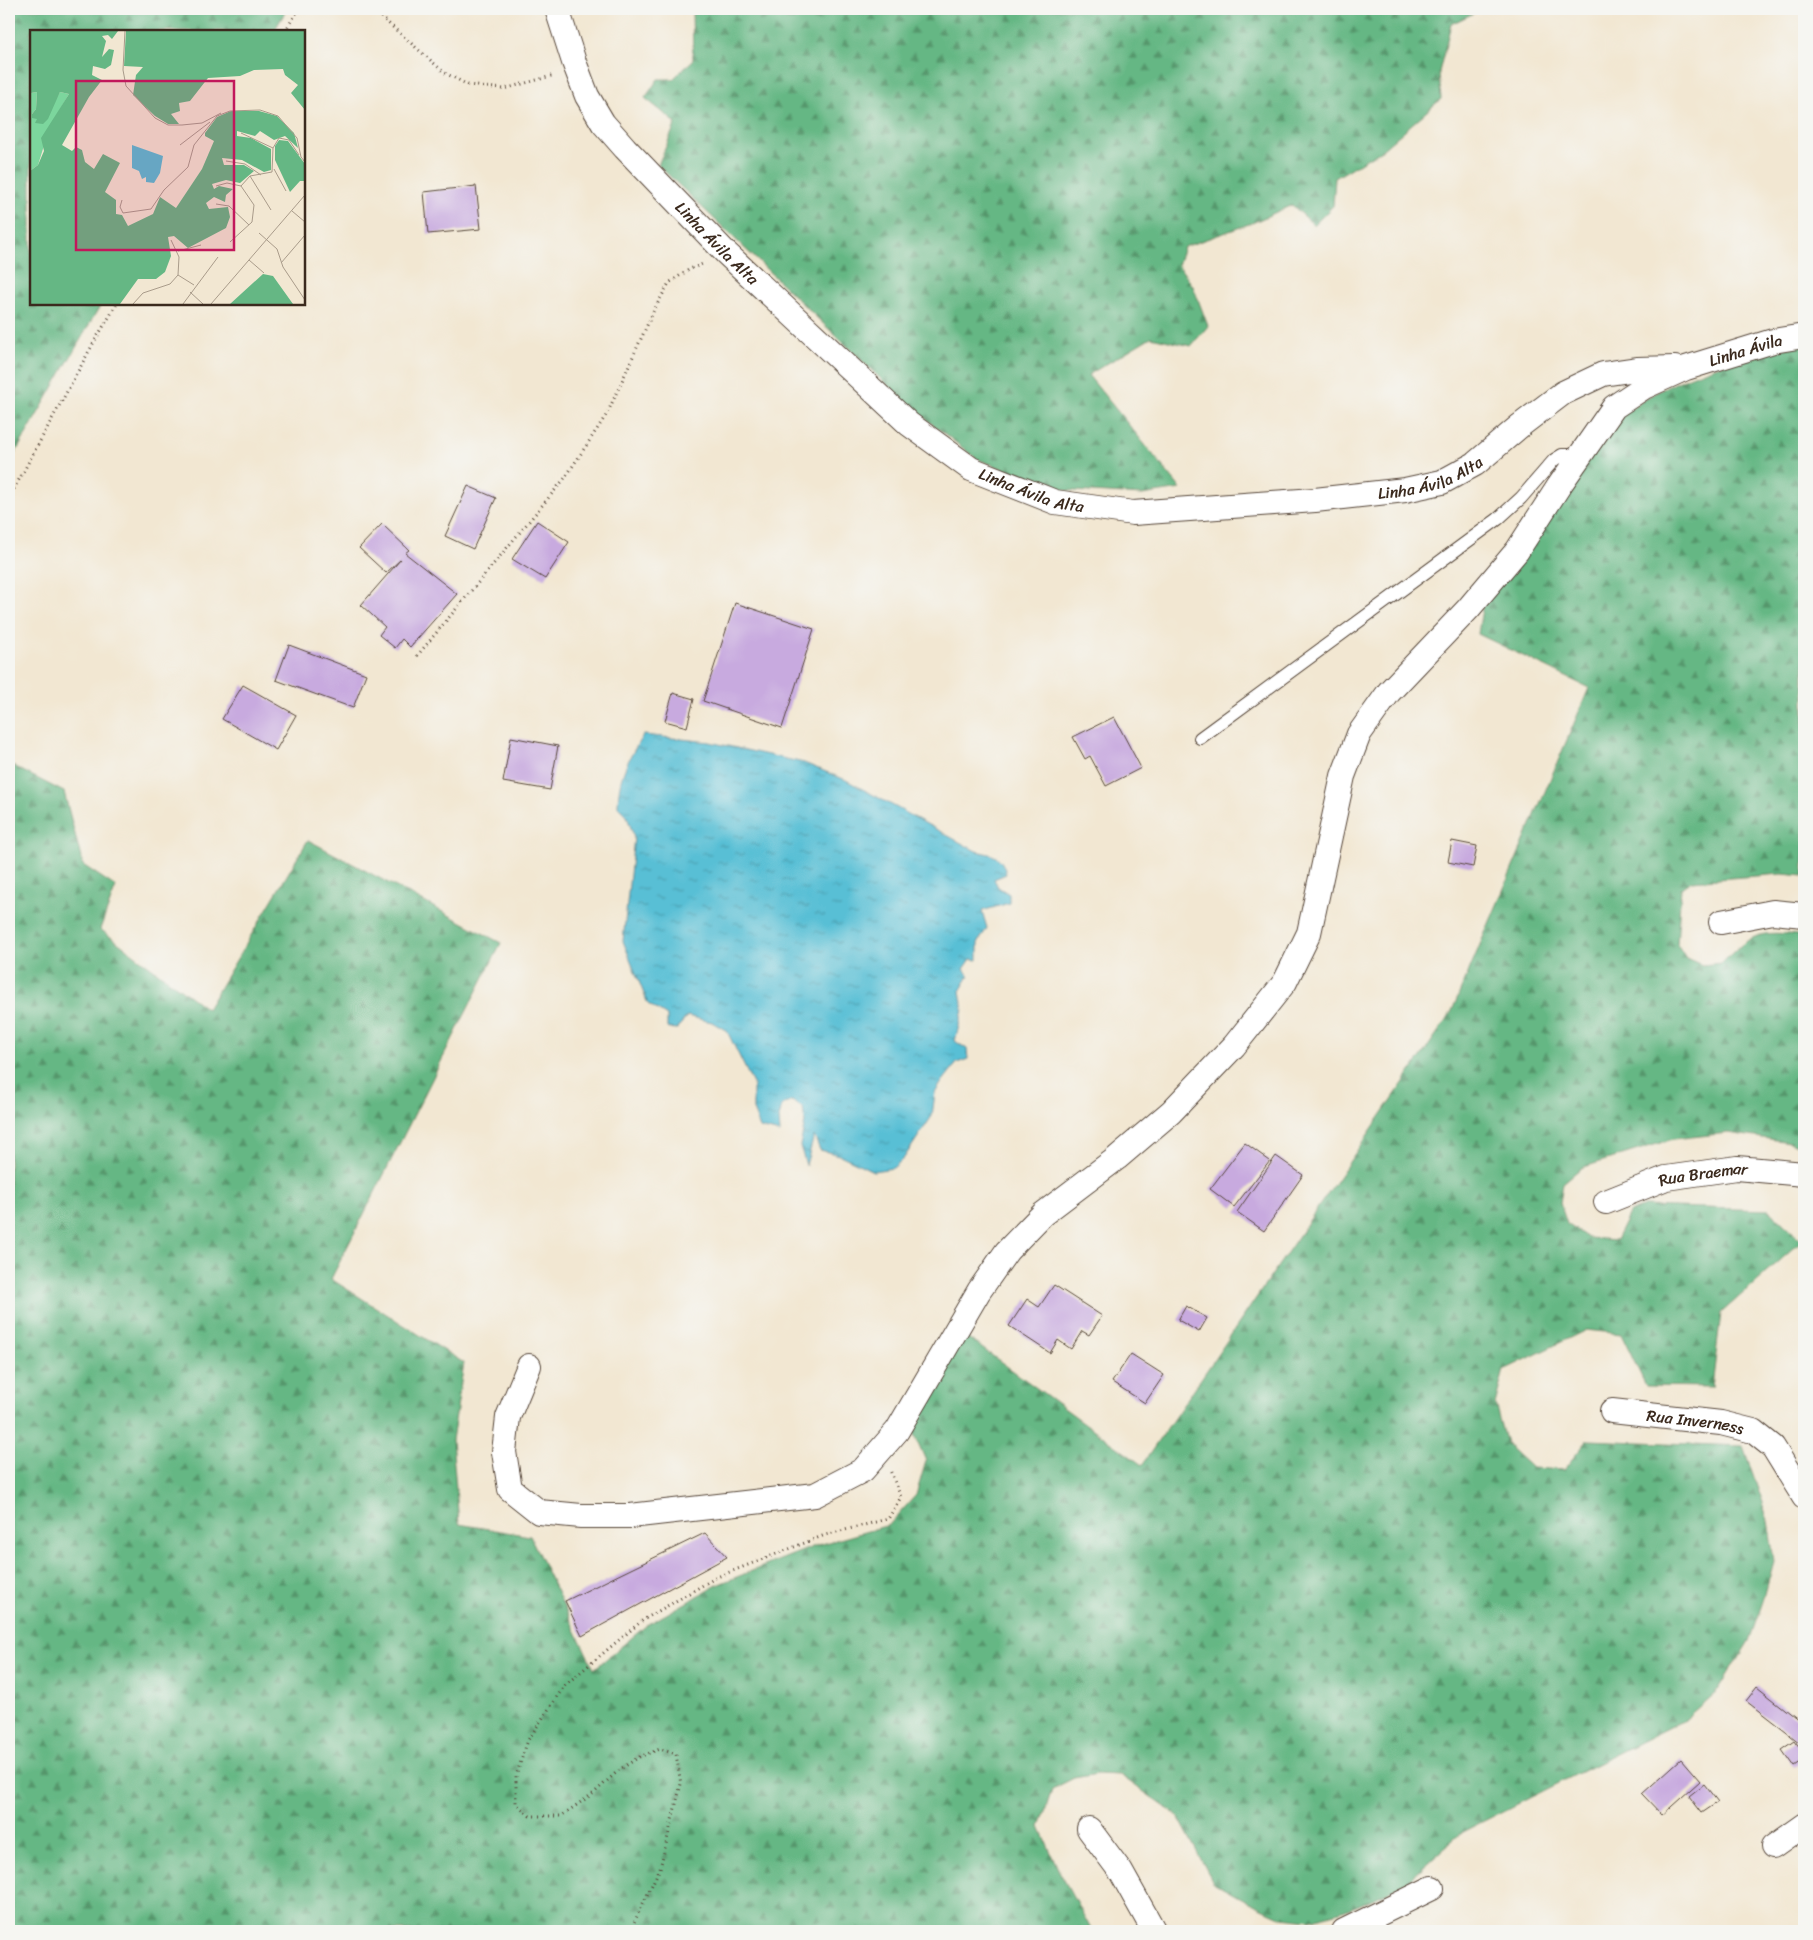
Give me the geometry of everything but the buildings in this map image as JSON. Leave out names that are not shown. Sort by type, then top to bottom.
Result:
[{"type":"street","name":"Linha Ávila Alta","points":[[558,9],[576,69],[587,96],[604,123],[625,148],[726,253],[909,424],[971,469],[1055,502],[1133,512],[1324,499],[1405,490],[1442,482],[1475,464],[1521,425],[1564,393],[1603,374],[1637,369],[1686,368]]},
{"type":"street","name":"Linha Ávila","points":[[1686,368],[1773,341],[1804,336]]},
{"type":"street","points":[[529,1366],[508,1417],[504,1452],[510,1489],[539,1512],[581,1516],[630,1516],[815,1495],[863,1470],[897,1431],[979,1291],[1007,1251],[1043,1214],[1117,1158],[1171,1112],[1234,1046],[1286,982],[1309,932],[1343,776],[1359,734],[1390,692],[1468,609],[1517,551],[1614,407],[1644,387],[1686,368]]},
{"type":"street","points":[[1720,922],[1773,912],[1804,915]]},
{"type":"street","name":"Rua Braemar","points":[[1606,1202],[1666,1178],[1728,1169],[1737,1168],[1804,1174]]},
{"type":"street","name":"Rua Inverness","points":[[1612,1411],[1720,1423],[1753,1431],[1773,1447],[1804,1497]]},
{"type":"street","points":[[1773,1847],[1804,1825]]},
{"type":"street","points":[[1090,1829],[1121,1872],[1154,1931]]},
{"type":"street","points":[[1344,1931],[1432,1888]]},
{"type":"lane","points":[[1200,738],[1498,519],[1521,498],[1554,460],[1562,455],[1569,455],[1577,460]]},
{"type":"path","points":[[286,30],[298,9]]},
{"type":"path","points":[[363,9],[380,16],[445,73],[468,85],[504,89],[576,69]]},
{"type":"path","points":[[417,656],[564,478],[607,414],[654,310],[670,283],[690,269],[726,253]]},
{"type":"path","points":[[9,498],[94,342],[116,305]]},
{"type":"path","points":[[630,1931],[660,1868],[681,1784],[676,1754],[660,1749],[639,1757],[620,1770],[594,1793],[561,1816],[530,1816],[516,1803],[516,1776],[528,1740],[566,1685],[643,1620],[717,1578],[825,1535],[888,1519],[901,1497],[882,1449]]},
{"type":"green space","points":[[9,9],[287,9],[275,30],[30,30],[30,305],[100,305],[9,464]]},
{"type":"green space","points":[[692,9],[1477,9],[1476,12],[1451,24],[1439,72],[1441,99],[1383,149],[1335,178],[1333,206],[1314,225],[1292,205],[1252,223],[1184,247],[1178,265],[1193,286],[1208,326],[1191,346],[1151,337],[1088,375],[1181,489],[1142,495],[1058,490],[977,459],[910,407],[658,165],[676,123],[645,98],[658,79],[673,79],[693,60]]},
{"type":"green space","points":[[1804,345],[1804,876],[1782,874],[1691,881],[1681,888],[1677,944],[1686,958],[1702,965],[1722,963],[1750,939],[1758,936],[1778,933],[1804,936],[1804,1148],[1790,1142],[1728,1133],[1673,1139],[1581,1168],[1563,1183],[1560,1203],[1567,1224],[1588,1238],[1616,1240],[1629,1214],[1644,1206],[1769,1210],[1802,1241],[1721,1313],[1712,1387],[1646,1386],[1621,1334],[1586,1330],[1504,1370],[1495,1404],[1506,1444],[1532,1468],[1563,1470],[1588,1440],[1743,1446],[1767,1514],[1774,1561],[1749,1641],[1719,1690],[1686,1719],[1462,1832],[1406,1882],[1382,1895],[1343,1911],[1310,1920],[1282,1917],[1247,1901],[1213,1882],[1178,1816],[1120,1775],[1097,1774],[1074,1778],[1052,1789],[1040,1827],[1058,1869],[1092,1931],[9,1931],[9,764],[64,792],[83,865],[116,887],[100,929],[207,1009],[308,840],[501,943],[331,1279],[464,1363],[452,1440],[459,1524],[530,1536],[594,1669],[647,1625],[719,1584],[815,1546],[889,1525],[916,1495],[926,1461],[910,1424],[964,1335],[1142,1465],[1451,1013],[1589,688],[1478,634],[1484,596],[1623,414],[1655,393],[1709,369],[1766,352]]},
{"type":"water","points":[[643,735],[710,742],[804,763],[846,780],[976,851],[996,857],[1002,863],[1006,874],[994,879],[998,887],[1009,894],[1009,903],[982,911],[987,928],[978,943],[978,960],[971,959],[964,969],[969,976],[960,991],[963,1010],[955,1041],[967,1049],[968,1059],[957,1063],[942,1082],[935,1093],[932,1116],[904,1158],[893,1168],[873,1171],[840,1155],[820,1150],[814,1136],[806,1165],[800,1146],[805,1122],[803,1108],[792,1101],[782,1105],[779,1118],[780,1133],[760,1128],[753,1110],[753,1084],[727,1031],[712,1022],[687,1016],[677,1029],[667,1028],[667,1016],[648,1004],[623,941],[634,837],[627,816],[618,807],[618,796],[625,769]]}]
